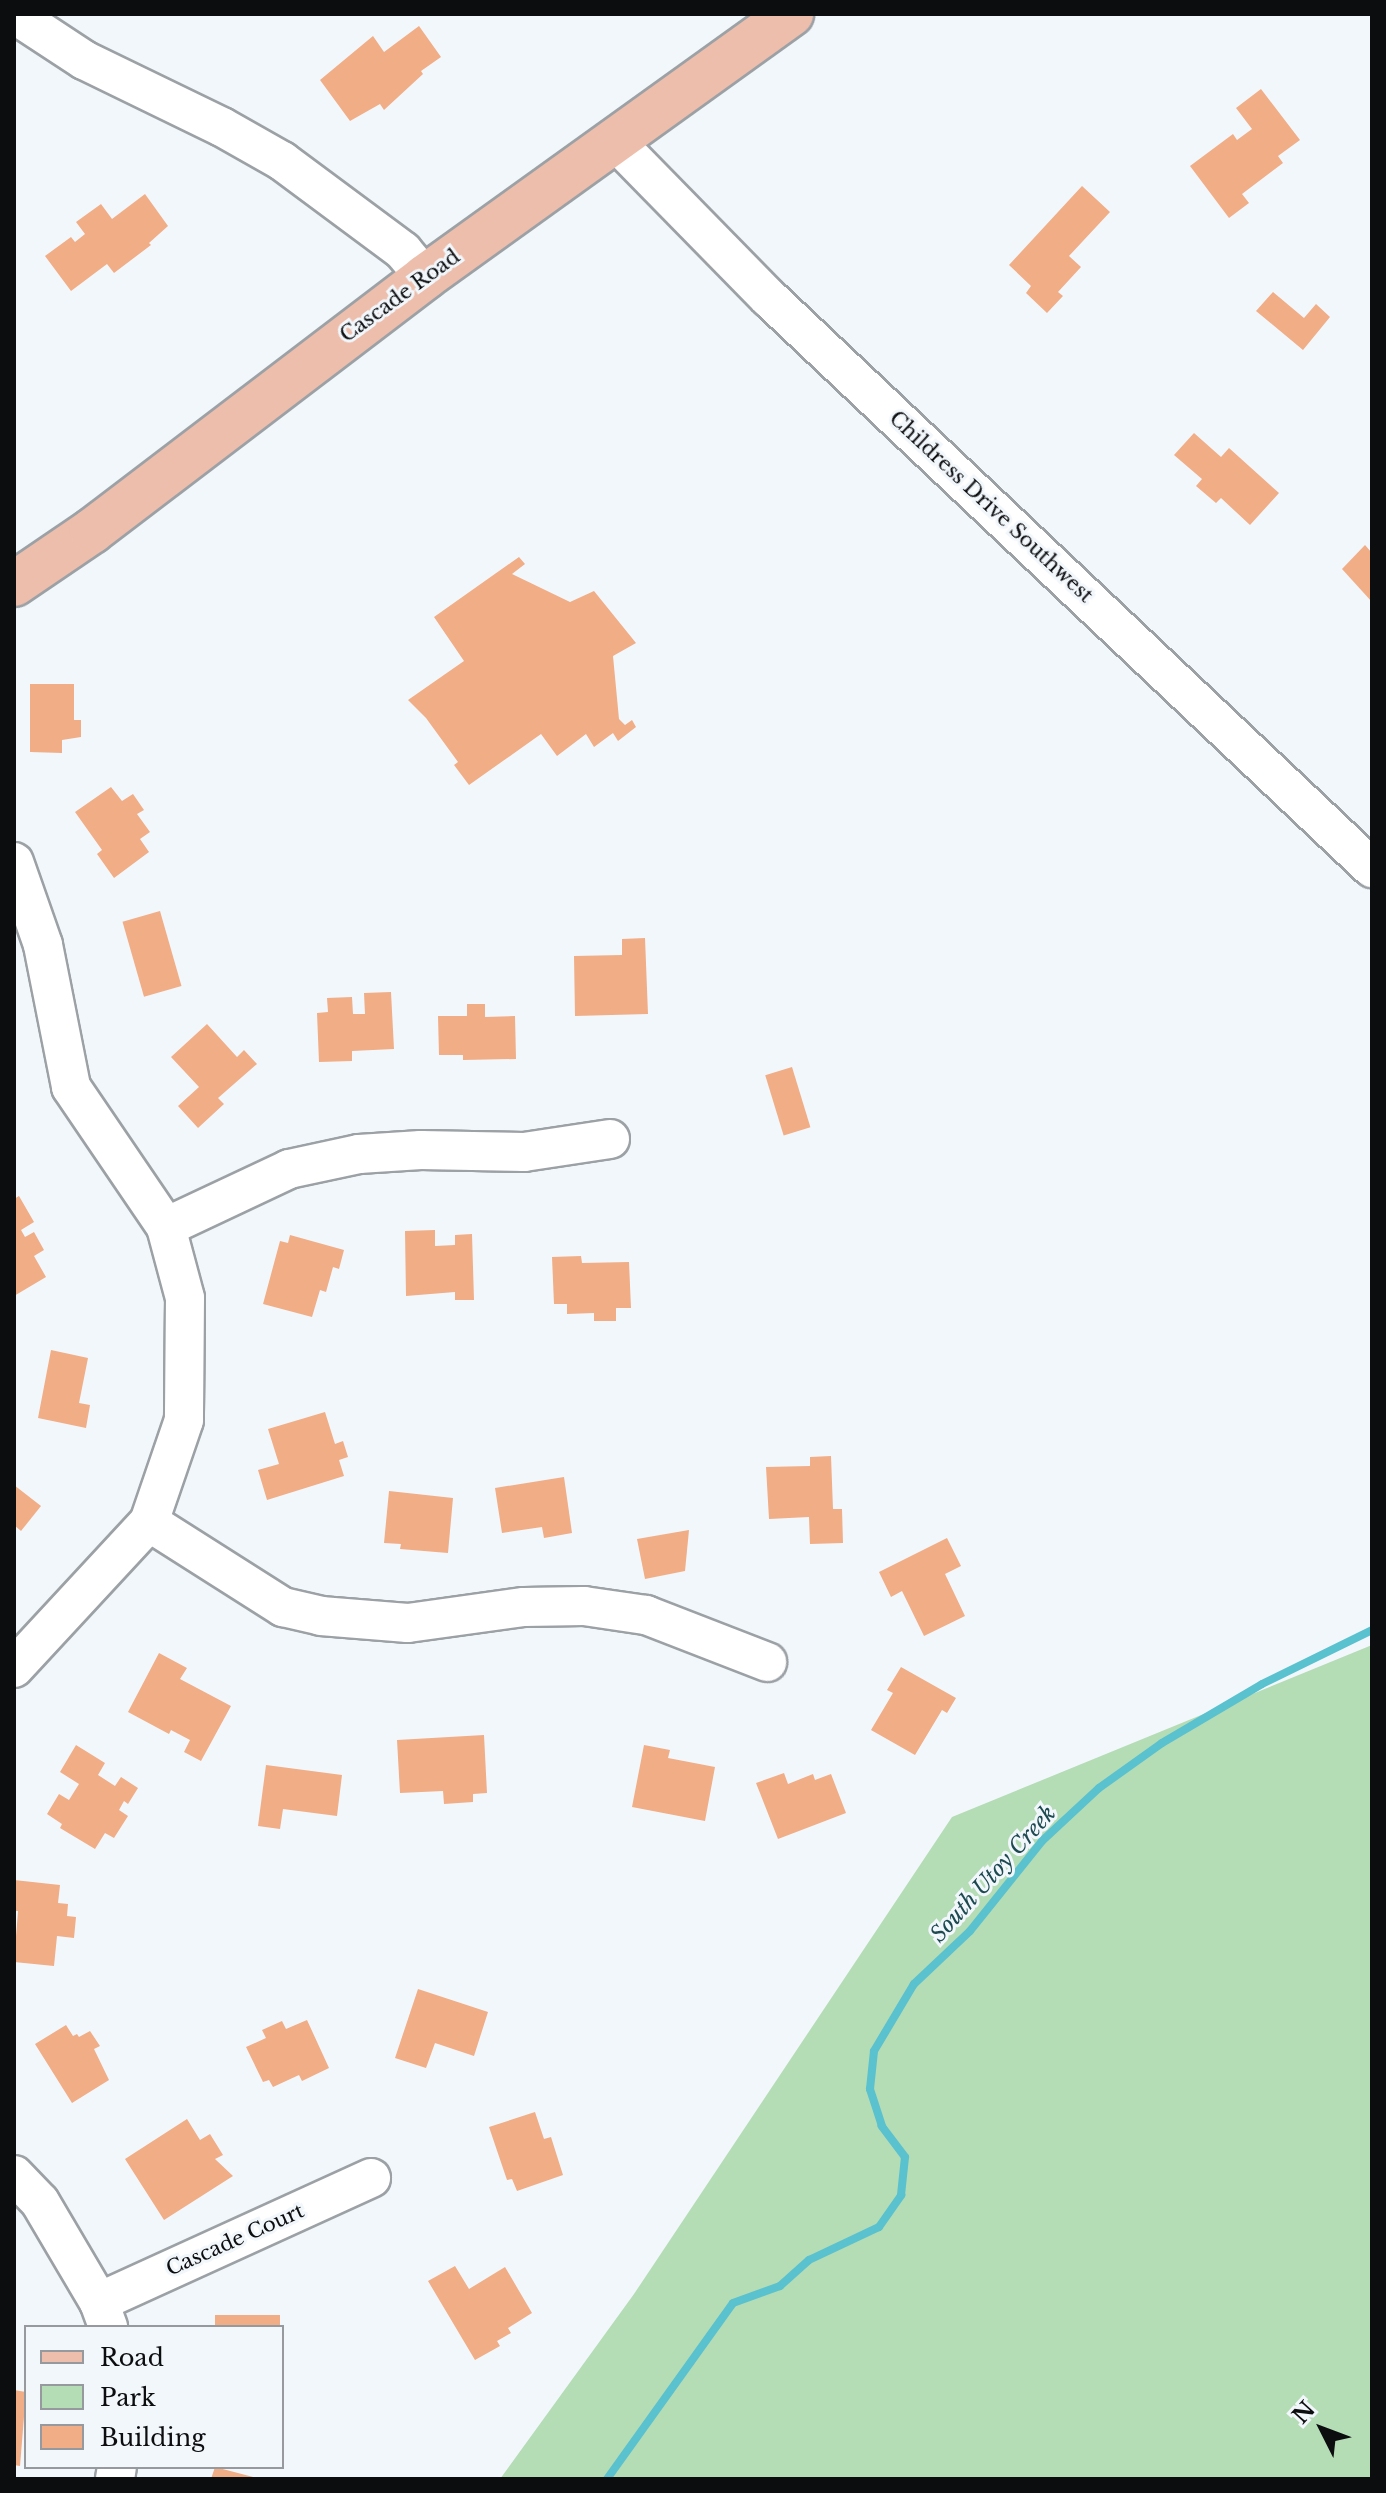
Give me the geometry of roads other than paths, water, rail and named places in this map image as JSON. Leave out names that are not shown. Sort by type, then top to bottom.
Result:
[{"type":"main road","name":"Cascade Road","points":[[14,584],[92,531],[425,277],[791,14]]},
{"type":"street","points":[[14,14],[84,60],[222,127],[282,161],[403,251],[425,277]]},
{"type":"street","name":"Childress Drive Southwest","points":[[615,141],[769,298],[1372,868]]},
{"type":"street","points":[[14,862],[43,945],[71,1087],[166,1227],[185,1298],[184,1420],[149,1522],[14,1668]]},
{"type":"street","points":[[166,1227],[289,1169],[359,1154],[421,1150],[524,1152],[610,1139]]},
{"type":"street","points":[[149,1522],[283,1607],[321,1616],[408,1623],[524,1607],[584,1606],[646,1615],[767,1662]]},
{"type":"street","points":[[14,2175],[40,2202],[103,2314]]},
{"type":"street","name":"Cascade Court","points":[[103,2314],[371,2178]]},
{"type":"waterway","name":"South Utoy Creek","points":[[607,2479],[733,2303],[780,2286],[809,2260],[879,2227],[901,2195],[905,2157],[882,2126],[870,2089],[874,2051],[914,1984],[970,1931],[1042,1841],[1099,1788],[1162,1743],[1262,1684],[1372,1630]]}]
